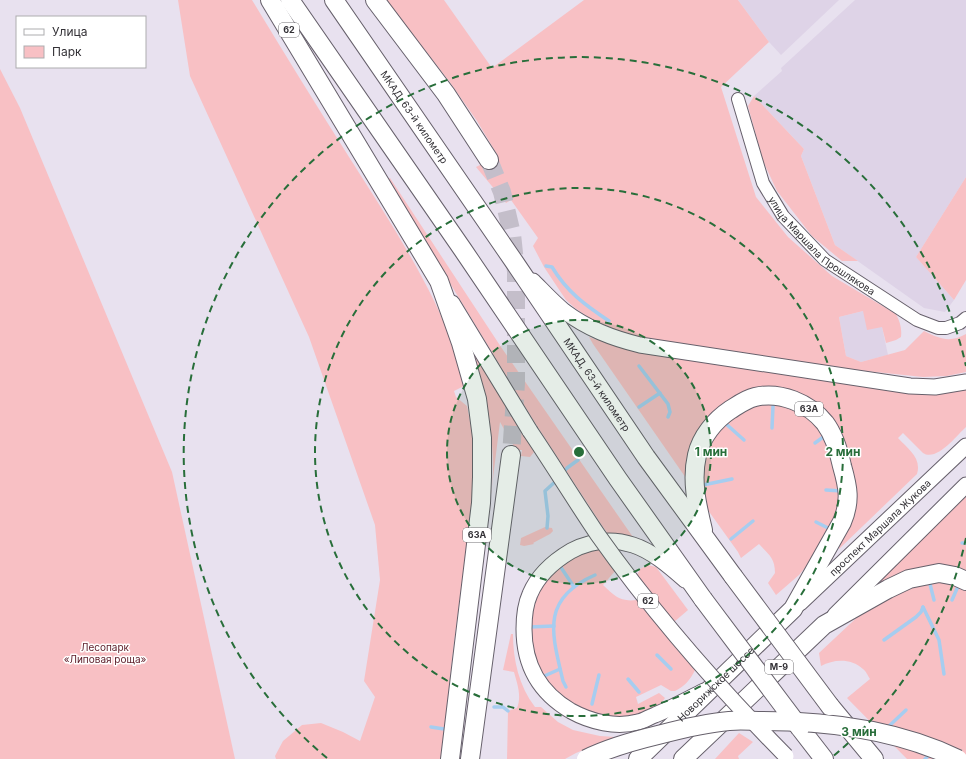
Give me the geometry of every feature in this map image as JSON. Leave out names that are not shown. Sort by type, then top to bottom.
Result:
[{"type":"highway","name":"62","points":[[270,0],[439,281]]},
{"type":"highway","points":[[290,0],[463,250],[618,479],[698,593],[824,759]]},
{"type":"highway","name":"МКАД, 63-й километр","points":[[334,0],[646,457],[830,706],[874,759]]},
{"type":"highway","points":[[375,0],[446,94],[489,160]]},
{"type":"highway","name":"63A","points":[[439,281],[474,384],[482,438],[481,503],[450,759]]},
{"type":"highway","name":"63A","points":[[705,537],[697,505],[694,483],[695,465],[700,445],[716,421],[743,402],[764,396],[778,396],[797,401],[812,411],[826,424],[834,441],[846,479],[849,497],[847,510],[842,522],[793,609]]},
{"type":"highway","points":[[470,759],[511,455]]},
{"type":"highway","points":[[824,626],[888,589],[909,579],[939,573],[955,576],[966,581]]},
{"type":"highway","name":"Новорижское шоссе","points":[[638,759],[793,609]]},
{"type":"highway","name":"М-9","points":[[684,759],[824,626]]},
{"type":"highway","points":[[586,759],[595,754],[636,740],[681,729],[729,721],[775,721],[811,722],[888,734],[918,743],[958,759]]},
{"type":"main road","points":[[515,263],[564,311],[592,329],[616,339],[640,345],[910,386],[935,387],[966,382]]},
{"type":"main road","name":"62","points":[[439,281],[530,431],[598,535],[651,604],[704,669],[787,758]]},
{"type":"main road","name":"проспект Маршала Жукова","points":[[793,609],[966,446]]},
{"type":"main road","points":[[824,626],[966,485]]},
{"type":"main road","points":[[698,593],[673,570],[652,554],[632,545],[607,540],[583,545],[562,557],[544,572],[530,593],[524,622],[526,655],[540,684],[551,697],[580,716],[596,722],[615,724],[638,722],[672,707],[717,684]]},
{"type":"main road","points":[[696,759],[735,709]]},
{"type":"street","name":"улица Маршала Прошлякова","points":[[738,99],[763,183],[783,216],[825,260],[917,320],[938,328],[946,328],[960,323],[966,318]]},
{"type":"shaded area","points":[[738,0],[839,0],[781,55],[769,42]]},
{"type":"shaded area","points":[[855,0],[966,0],[966,177],[916,257],[954,300],[945,312],[924,308],[835,245],[801,156],[804,149],[754,96],[782,71],[781,68]]},
{"type":"shaded area","points":[[863,311],[882,327],[888,355],[861,362],[846,356],[839,317]]},
{"type":"green space","points":[[178,0],[252,0],[421,275],[434,300],[455,350],[464,386],[454,391],[456,397],[467,406],[473,437],[474,472],[471,516],[454,642],[441,759],[276,759],[275,756],[283,741],[302,725],[321,723],[360,741],[375,697],[364,681],[380,580],[375,525],[309,337],[190,76]]},
{"type":"green space","points":[[386,0],[444,0],[492,68],[584,0],[738,0],[769,42],[721,87],[756,197],[788,237],[832,276],[896,314],[900,322],[901,337],[886,343],[882,327],[867,330],[863,311],[839,317],[846,356],[861,362],[905,350],[924,331],[945,339],[960,337],[966,334],[966,372],[947,376],[923,377],[828,367],[646,339],[601,326],[566,300],[544,267],[533,246],[538,238],[511,200],[506,203],[476,167],[498,156],[477,121],[449,81]]},
{"type":"green space","name":"Лесопарк «Липовая роща»","points":[[0,69],[20,108],[172,472],[235,759],[0,759]]},
{"type":"green space","points":[[754,96],[804,149],[801,156],[835,245],[858,261],[842,261],[812,236],[777,191],[763,161],[748,106]]},
{"type":"green space","points":[[966,177],[966,280],[954,300],[916,257]]},
{"type":"green space","points":[[390,178],[501,347],[635,540],[610,537],[601,524],[537,426],[387,180]]},
{"type":"green space","points":[[589,337],[618,347],[639,352],[966,388],[966,427],[940,451],[928,455],[923,453],[903,433],[898,438],[916,458],[918,463],[917,474],[839,549],[849,525],[817,404],[731,402],[688,481]]},
{"type":"green space","points":[[476,353],[534,452],[530,457],[521,456],[522,450],[516,450],[500,422],[489,510],[493,475],[492,441],[482,383],[473,355]]},
{"type":"green space","points":[[763,404],[779,404],[797,410],[820,429],[829,443],[842,506],[813,558],[799,575],[776,595],[768,583],[775,573],[773,560],[771,557],[759,544],[741,558],[705,506],[699,480],[707,443],[733,416]]},
{"type":"green space","points":[[966,495],[966,575],[875,587],[874,585]]},
{"type":"green space","points":[[545,527],[552,528],[553,531],[533,543],[534,544],[524,546],[520,545],[521,538]]},
{"type":"green space","points":[[599,548],[615,571],[603,585],[621,599],[637,600],[695,670],[687,682],[675,691],[671,691],[661,685],[636,697],[638,704],[659,693],[665,698],[657,706],[637,715],[627,717],[615,718],[582,710],[565,701],[540,675],[527,631],[538,587],[570,556]]},
{"type":"green space","points":[[648,565],[656,567],[688,610],[674,622],[637,575],[640,569]]},
{"type":"green space","points":[[932,579],[966,586],[966,759],[907,759],[847,698],[870,679],[866,672],[858,665],[848,661],[831,662],[821,666],[819,653],[867,608],[886,596]]},
{"type":"green space","points":[[511,634],[513,634],[514,653],[521,682],[529,699],[535,707],[541,707],[558,722],[573,730],[600,736],[615,737],[565,759],[507,759],[508,711],[517,708],[519,699],[514,672],[503,670]]},
{"type":"green space","points":[[739,733],[753,742],[738,756],[739,759],[715,759]]},
{"type":"waterway","points":[[546,266],[552,267],[570,291],[609,321]]},
{"type":"waterway","points":[[639,366],[668,404],[670,412],[668,417]]},
{"type":"waterway","points":[[639,407],[660,393]]},
{"type":"waterway","points":[[772,428],[773,406]]},
{"type":"waterway","points":[[725,423],[744,440]]},
{"type":"waterway","points":[[815,443],[826,435]]},
{"type":"waterway","points":[[562,474],[567,468],[578,460]]},
{"type":"waterway","points":[[703,485],[732,479]]},
{"type":"waterway","points":[[547,528],[548,516],[545,491],[557,480]]},
{"type":"waterway","points":[[826,490],[842,491]]},
{"type":"waterway","points":[[731,539],[753,521]]},
{"type":"waterway","points":[[816,522],[832,530]]},
{"type":"waterway","points":[[560,566],[574,587]]},
{"type":"waterway","points":[[566,687],[563,681],[556,648],[554,619],[558,607],[565,595],[577,585],[595,575]]},
{"type":"waterway","points":[[929,580],[934,600]]},
{"type":"waterway","points":[[952,600],[959,584]]},
{"type":"waterway","points":[[923,607],[939,640],[944,674]]},
{"type":"waterway","points":[[884,640],[916,617],[921,612],[923,607]]},
{"type":"waterway","points":[[529,627],[554,626]]},
{"type":"waterway","points":[[657,655],[671,669]]},
{"type":"waterway","points":[[542,677],[560,669]]},
{"type":"waterway","points":[[592,704],[599,675]]},
{"type":"waterway","points":[[628,679],[639,692]]},
{"type":"waterway","points":[[494,707],[503,707],[508,711]]},
{"type":"waterway","points":[[887,728],[906,710]]},
{"type":"waterway","points":[[431,727],[444,729]]},
{"type":"waterway","points":[[925,759],[931,753]]},
{"type":"tunnel","points":[[489,160],[502,192],[512,234],[516,272],[516,383],[511,455]]}]
